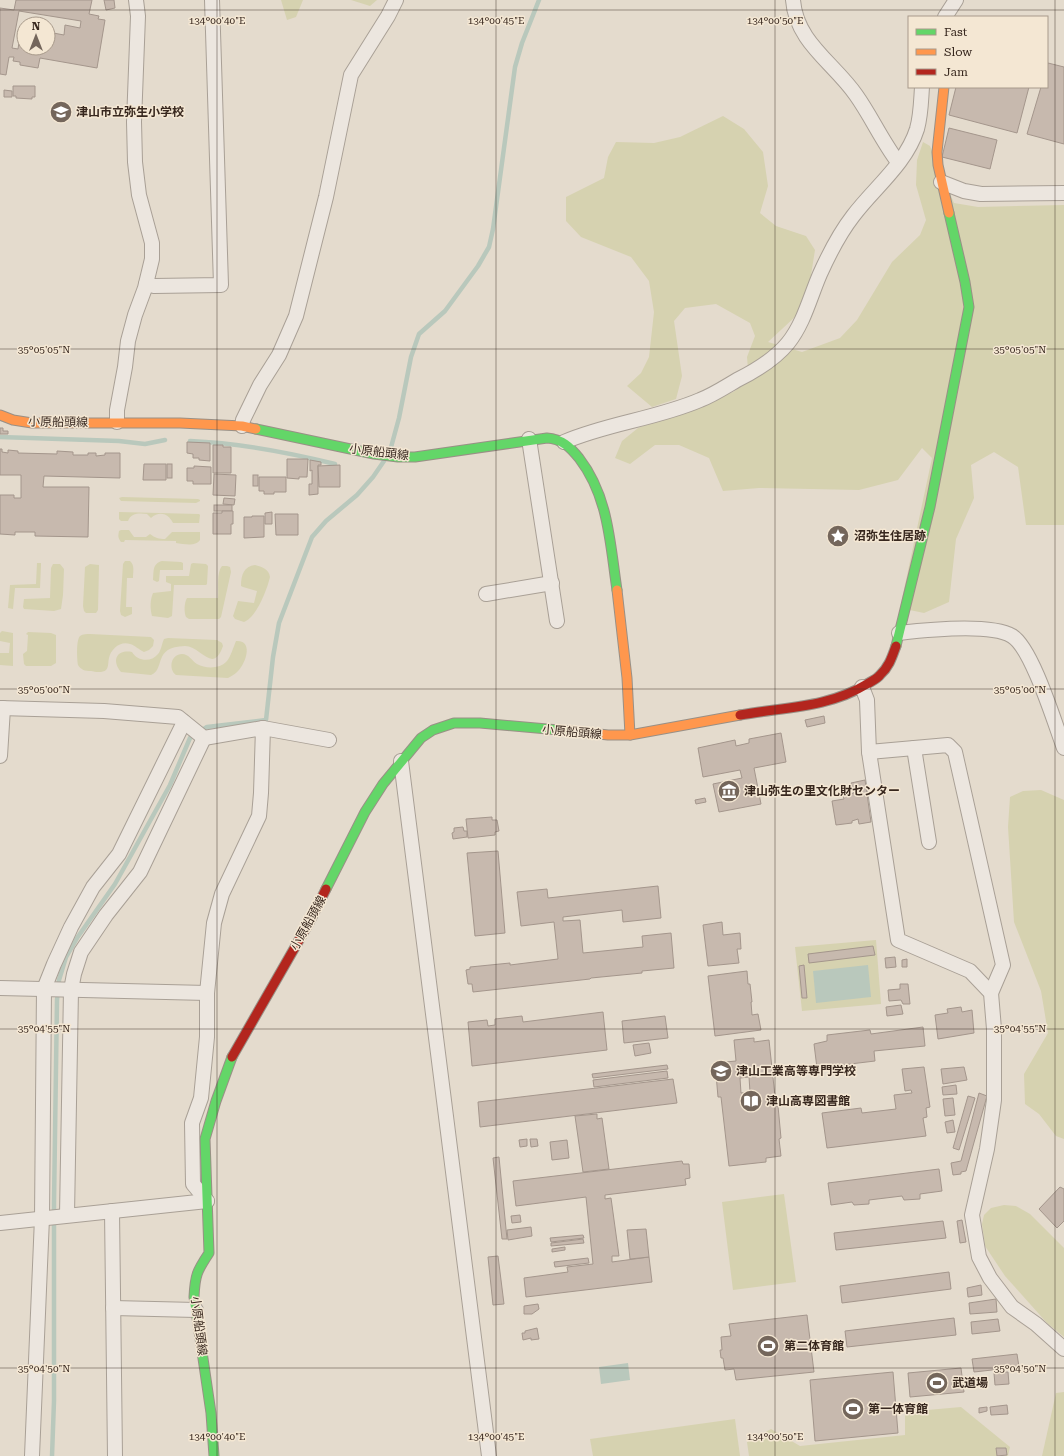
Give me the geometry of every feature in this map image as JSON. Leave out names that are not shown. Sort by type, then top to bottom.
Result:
[{"type":"main road","name":"小原船頭線","points":[[214,1456],[211,1413],[194,1297],[195,1278],[201,1265],[210,1253],[205,1139],[216,1101],[234,1053],[310,921],[365,812],[383,784],[401,761],[421,738],[433,730],[454,723],[480,723],[608,735],[630,735],[761,711],[818,704],[843,696],[862,687],[880,676],[891,661],[900,633],[930,507],[969,307],[965,282],[938,165],[944,88]]},
{"type":"main road","name":"小原船頭線","points":[[0,415],[13,420],[32,422],[180,423],[242,426],[374,454],[398,457],[415,457],[437,454],[529,439],[547,438],[564,442]]},
{"type":"main road","points":[[564,442],[593,478],[600,495],[606,524],[628,670],[630,735]]},
{"type":"street","points":[[117,422],[117,410],[128,341],[146,284],[152,259],[152,243],[140,195],[136,162],[134,122],[138,16],[136,0]]},
{"type":"street","points":[[146,284],[154,286],[221,285],[212,0]]},
{"type":"street","points":[[242,426],[243,420],[260,385],[279,354],[296,316],[326,196],[351,75],[388,16],[396,0]]},
{"type":"street","points":[[793,0],[793,10],[806,38],[856,94],[898,162]]},
{"type":"street","points":[[946,16],[956,0]]},
{"type":"street","points":[[564,442],[592,432],[700,400],[749,374],[773,357],[788,342],[802,320],[832,249],[852,217],[909,147],[917,130],[922,88]]},
{"type":"street","points":[[941,182],[964,191],[981,194],[1064,193]]},
{"type":"street","points":[[529,439],[558,621]]},
{"type":"street","points":[[486,594],[552,583]]},
{"type":"street","points":[[900,633],[922,630],[968,629],[994,630],[1012,636],[1023,648],[1033,664],[1064,748]]},
{"type":"street","points":[[862,687],[866,700],[868,752],[898,940],[970,971],[991,993]]},
{"type":"street","points":[[0,756],[2,708],[104,711],[178,717],[204,738],[262,728],[329,740]]},
{"type":"street","points":[[32,1456],[42,1218],[44,989],[71,927],[93,886],[119,854],[184,722]]},
{"type":"street","points":[[207,1201],[193,1184],[192,1123],[201,1098],[202,1090],[207,1037],[207,993],[214,923],[222,894],[259,816],[261,793],[262,728]]},
{"type":"street","points":[[67,1215],[71,990],[74,974],[81,952],[106,915],[140,872],[204,738]]},
{"type":"street","points":[[868,752],[948,745],[955,752],[1003,965],[991,993],[994,1029],[994,1100],[987,1149],[972,1216],[978,1257],[990,1278],[1012,1307],[1036,1324],[1064,1349]]},
{"type":"street","points":[[914,748],[929,842]]},
{"type":"street","points":[[401,761],[489,1456]]},
{"type":"street","points":[[0,988],[207,993]]},
{"type":"street","points":[[0,1223],[207,1201]]},
{"type":"street","points":[[112,1211],[115,1456]]},
{"type":"street","points":[[113,1308],[196,1310]]},
{"type":"shaded area","points":[[281,0],[303,0],[296,17],[287,20]]},
{"type":"shaded area","points":[[351,0],[377,0],[370,6]]},
{"type":"shaded area","points":[[723,116],[744,129],[763,152],[768,186],[760,213],[776,226],[806,236],[815,250],[809,288],[796,316],[768,342],[802,352],[840,338],[857,320],[892,262],[920,235],[926,220],[916,185],[917,160],[923,142],[930,146],[954,203],[978,207],[1064,205],[1064,525],[1026,525],[1018,467],[994,452],[971,465],[974,498],[956,539],[949,602],[924,613],[900,608],[932,458],[922,448],[898,480],[859,490],[759,488],[723,491],[709,458],[679,445],[655,445],[630,464],[615,458],[622,441],[638,428],[733,392],[749,381],[747,357],[755,336],[750,323],[716,304],[685,308],[674,321],[682,376],[676,399],[652,407],[627,386],[641,373],[649,357],[654,312],[649,281],[631,257],[581,237],[566,221],[566,197],[604,178],[608,157],[616,142],[654,143],[680,137]]},
{"type":"shaded area","points":[[119,498],[198,499],[200,501],[196,503],[121,501]]},
{"type":"shaded area","points":[[119,512],[200,515],[199,523],[173,523],[169,517],[163,514],[157,514],[151,518],[147,514],[136,514],[131,516],[128,521],[121,521],[119,519]]},
{"type":"shaded area","points":[[129,530],[134,537],[146,537],[150,534],[163,539],[165,539],[172,532],[200,532],[200,540],[195,544],[176,543],[176,541],[125,540],[124,542],[121,542],[118,536],[119,531]]},
{"type":"shaded area","points":[[125,561],[130,561],[133,564],[133,578],[127,578],[126,607],[132,607],[132,614],[125,617],[121,615],[120,611],[123,564]]},
{"type":"shaded area","points":[[159,562],[181,562],[183,563],[183,570],[160,570],[159,581],[157,582],[153,580],[154,568]]},
{"type":"shaded area","points":[[37,563],[41,563],[40,588],[15,588],[13,609],[8,608],[10,585],[36,584]]},
{"type":"shaded area","points":[[53,564],[60,564],[64,569],[61,609],[54,611],[24,609],[24,599],[50,598],[51,568]]},
{"type":"shaded area","points":[[90,564],[99,565],[98,610],[96,613],[86,613],[83,606],[85,567]]},
{"type":"shaded area","points":[[191,564],[206,564],[208,566],[207,584],[174,585],[172,616],[168,618],[152,616],[151,598],[153,593],[171,591],[171,584],[166,582],[166,576],[189,576]]},
{"type":"shaded area","points":[[255,565],[267,570],[270,577],[264,596],[257,609],[253,615],[244,622],[235,619],[233,616],[238,601],[254,603],[257,591],[241,586],[242,578],[246,569]]},
{"type":"shaded area","points":[[222,566],[230,567],[231,572],[221,617],[219,619],[189,619],[186,617],[185,610],[185,602],[187,598],[218,598],[218,577]]},
{"type":"shaded area","points":[[2,631],[13,633],[13,666],[0,665],[0,653],[9,653],[10,643],[0,641],[0,633]]},
{"type":"shaded area","points":[[28,632],[51,633],[56,635],[56,663],[51,666],[26,666],[24,664],[23,654],[27,651],[28,635],[26,634]]},
{"type":"shaded area","points":[[90,634],[151,637],[154,640],[153,646],[144,652],[134,645],[126,643],[116,646],[110,655],[106,670],[103,672],[97,672],[83,670],[78,665],[77,650],[79,638],[82,635]]},
{"type":"shaded area","points":[[164,639],[217,640],[222,643],[223,646],[219,654],[215,658],[211,659],[191,647],[175,647],[168,650],[164,654],[158,668],[151,675],[121,672],[118,668],[116,660],[119,654],[123,652],[132,652],[141,659],[152,659],[159,653]]},
{"type":"shaded area","points":[[236,641],[242,642],[247,649],[245,660],[239,670],[228,678],[176,675],[172,669],[171,666],[175,656],[182,654],[187,655],[195,663],[201,666],[221,666],[227,661]]},
{"type":"shaded area","points":[[1041,790],[1064,800],[1064,1139],[1056,1136],[1039,1114],[1025,1104],[1024,1074],[1048,1033],[1041,991],[1014,922],[1008,827],[1010,797],[1023,791]]},
{"type":"shaded area","points":[[876,940],[881,1004],[802,1011],[795,947]]},
{"type":"shaded area","points":[[868,965],[871,997],[816,1003],[813,971]]},
{"type":"shaded area","points":[[784,1194],[796,1282],[733,1290],[722,1202]]},
{"type":"shaded area","points":[[1004,1205],[1016,1206],[1030,1214],[1064,1248],[1064,1337],[1047,1323],[1005,1276],[985,1246],[982,1224],[984,1215],[991,1208]]},
{"type":"shaded area","points":[[628,1363],[630,1380],[601,1384],[599,1367]]},
{"type":"shaded area","points":[[1064,1392],[1064,1456],[1042,1456],[1056,1393]]},
{"type":"shaded area","points":[[961,1407],[1010,1447],[1008,1456],[749,1456],[747,1442],[771,1429],[800,1446],[905,1435],[905,1412]]},
{"type":"shaded area","points":[[735,1419],[740,1456],[593,1456],[590,1439]]},
{"type":"building","points":[[16,0],[92,0],[89,14],[99,16],[98,19],[105,20],[97,68],[40,58],[38,68],[20,65],[20,62],[13,61],[14,57],[9,57],[6,75],[0,74],[0,8],[14,10]]},
{"type":"building","points":[[104,0],[114,0],[115,8],[106,10]]},
{"type":"building","points":[[1048,63],[1064,67],[1064,144],[1027,134],[1041,88],[1048,88]]},
{"type":"building","points":[[13,86],[35,86],[35,97],[32,97],[32,99],[16,98],[16,96],[13,96]]},
{"type":"building","points":[[956,88],[1029,88],[1017,133],[949,115]]},
{"type":"building","points":[[4,90],[12,91],[12,97],[4,97]]},
{"type":"building","points":[[949,128],[997,140],[990,169],[942,157]]},
{"type":"building","points":[[0,428],[3,428],[3,431],[8,431],[8,434],[0,434]]},
{"type":"building","points":[[187,442],[210,443],[210,461],[193,458],[193,454],[187,453]]},
{"type":"building","points":[[213,445],[231,447],[231,473],[213,473]]},
{"type":"building","points":[[0,449],[2,449],[2,452],[8,453],[8,450],[18,451],[18,453],[57,454],[57,451],[73,452],[73,455],[88,455],[88,453],[96,453],[96,456],[105,455],[105,453],[120,453],[120,478],[44,476],[43,487],[89,487],[88,537],[35,536],[35,532],[15,532],[15,535],[0,534],[0,495],[14,495],[14,498],[21,498],[21,475],[0,475]]},
{"type":"building","points":[[287,459],[308,459],[307,477],[299,477],[299,479],[287,478]]},
{"type":"building","points":[[310,460],[321,462],[321,465],[318,465],[318,494],[309,495],[309,484],[312,484]]},
{"type":"building","points":[[144,464],[166,464],[166,480],[143,480]]},
{"type":"building","points":[[167,464],[172,464],[172,478],[167,478]]},
{"type":"building","points":[[340,465],[340,487],[319,487],[318,466]]},
{"type":"building","points":[[194,466],[211,467],[211,484],[193,484],[193,481],[187,481],[187,468],[194,468]]},
{"type":"building","points":[[214,474],[236,475],[235,496],[213,495]]},
{"type":"building","points":[[253,475],[258,475],[258,486],[253,486]]},
{"type":"building","points":[[259,477],[286,477],[286,492],[264,494],[264,491],[259,491]]},
{"type":"building","points":[[224,498],[235,499],[234,505],[223,504]]},
{"type":"building","points":[[214,505],[232,505],[232,511],[214,511]]},
{"type":"building","points":[[222,511],[233,511],[231,534],[213,534],[213,513],[222,513]]},
{"type":"building","points":[[272,512],[272,524],[265,524],[265,513]]},
{"type":"building","points":[[275,514],[298,514],[298,535],[276,535]]},
{"type":"building","points":[[264,516],[264,537],[244,538],[244,517]]},
{"type":"building","points":[[824,716],[825,723],[807,727],[805,720]]},
{"type":"building","points":[[781,733],[786,762],[754,768],[761,804],[719,812],[713,784],[742,778],[740,770],[703,777],[698,748],[735,740],[736,746],[749,743],[749,739]]},
{"type":"building","points":[[865,780],[871,822],[859,824],[858,819],[852,821],[852,823],[836,825],[832,801],[844,799],[843,795],[854,793],[851,783]]},
{"type":"building","points":[[705,798],[706,802],[696,804],[695,800]]},
{"type":"building","points":[[492,817],[492,820],[497,820],[499,831],[495,832],[495,835],[468,838],[466,819]]},
{"type":"building","points":[[463,827],[464,831],[467,831],[467,837],[453,839],[452,833],[454,832],[454,828]]},
{"type":"building","points":[[498,851],[505,933],[475,936],[467,853]]},
{"type":"building","points":[[658,886],[661,918],[623,922],[622,910],[563,917],[563,921],[580,920],[583,953],[643,947],[642,936],[671,933],[674,968],[473,992],[472,984],[468,984],[466,970],[470,969],[470,967],[510,963],[510,965],[558,959],[554,922],[521,926],[517,892],[547,889],[548,898]]},
{"type":"building","points":[[722,922],[723,935],[740,933],[741,949],[737,949],[739,963],[708,966],[703,925]]},
{"type":"building","points":[[873,946],[875,955],[809,963],[808,954]]},
{"type":"building","points":[[895,957],[896,967],[886,968],[885,958]]},
{"type":"building","points":[[907,959],[907,967],[902,967],[902,960]]},
{"type":"building","points":[[804,965],[807,998],[802,998],[799,966]]},
{"type":"building","points":[[747,971],[748,984],[750,984],[752,1015],[758,1014],[761,1030],[715,1036],[708,976]]},
{"type":"building","points":[[900,984],[908,984],[910,1004],[903,1004],[901,1000],[889,1001],[888,990],[900,989]]},
{"type":"building","points":[[901,1005],[903,1014],[887,1016],[886,1007]]},
{"type":"building","points":[[961,1007],[962,1012],[972,1010],[974,1033],[938,1039],[935,1015],[948,1013],[947,1009]]},
{"type":"building","points":[[603,1012],[607,1050],[472,1066],[468,1022],[487,1020],[488,1026],[495,1025],[495,1019],[522,1016],[523,1022]]},
{"type":"building","points":[[665,1016],[668,1038],[624,1043],[622,1021]]},
{"type":"building","points":[[923,1027],[925,1046],[874,1051],[875,1061],[817,1068],[814,1044],[827,1041],[827,1035],[870,1030],[871,1034]]},
{"type":"building","points":[[754,1038],[754,1042],[769,1040],[776,1106],[778,1106],[781,1156],[766,1158],[766,1162],[729,1166],[721,1097],[718,1097],[715,1063],[736,1061],[734,1040]],"holes":[[[749,1077],[750,1092],[741,1093],[740,1078]]]},
{"type":"building","points":[[649,1043],[651,1053],[635,1056],[633,1045]]},
{"type":"building","points":[[667,1065],[668,1069],[593,1078],[592,1074]]},
{"type":"building","points":[[924,1067],[930,1107],[926,1108],[927,1117],[923,1118],[926,1136],[827,1148],[822,1113],[861,1108],[862,1113],[896,1109],[894,1095],[912,1093],[911,1090],[905,1091],[902,1069]]},
{"type":"building","points":[[964,1067],[967,1080],[943,1084],[941,1069]]},
{"type":"building","points":[[667,1071],[668,1078],[594,1087],[593,1080]]},
{"type":"building","points":[[673,1079],[677,1103],[480,1127],[478,1102]]},
{"type":"building","points":[[956,1085],[957,1094],[943,1095],[942,1087]]},
{"type":"building","points":[[979,1093],[987,1096],[966,1171],[961,1172],[961,1174],[953,1175],[951,1163],[961,1161]]},
{"type":"building","points":[[968,1096],[975,1098],[959,1150],[953,1148]]},
{"type":"building","points":[[953,1098],[955,1115],[945,1116],[943,1099]]},
{"type":"building","points":[[597,1114],[597,1119],[602,1118],[609,1169],[583,1172],[575,1116]]},
{"type":"building","points":[[953,1120],[955,1132],[947,1133],[945,1122]]},
{"type":"building","points":[[527,1139],[527,1146],[520,1147],[519,1140]]},
{"type":"building","points":[[530,1139],[537,1139],[538,1146],[531,1147]]},
{"type":"building","points":[[567,1140],[569,1158],[552,1160],[550,1142]]},
{"type":"building","points":[[499,1157],[507,1239],[502,1239],[493,1158]]},
{"type":"building","points":[[682,1161],[683,1164],[689,1164],[690,1178],[685,1179],[686,1185],[605,1195],[605,1199],[611,1198],[619,1256],[612,1256],[612,1262],[649,1257],[652,1282],[526,1297],[524,1278],[568,1272],[567,1267],[593,1264],[586,1197],[516,1206],[513,1181]]},
{"type":"building","points":[[939,1169],[942,1191],[920,1194],[920,1199],[904,1200],[902,1196],[869,1200],[869,1204],[854,1205],[852,1202],[831,1205],[828,1183]]},
{"type":"building","points":[[1060,1187],[1064,1189],[1064,1221],[1057,1228],[1039,1209]]},
{"type":"building","points":[[520,1215],[521,1222],[512,1223],[511,1216]]},
{"type":"building","points":[[962,1220],[966,1242],[960,1243],[957,1221]]},
{"type":"building","points":[[943,1221],[946,1238],[836,1250],[834,1233]]},
{"type":"building","points":[[531,1227],[532,1236],[508,1240],[507,1230]]},
{"type":"building","points":[[646,1229],[649,1257],[630,1259],[627,1230]]},
{"type":"building","points":[[583,1235],[584,1238],[551,1242],[550,1238]]},
{"type":"building","points":[[583,1239],[584,1243],[551,1246],[551,1243]]},
{"type":"building","points":[[565,1247],[565,1250],[552,1252],[552,1249]]},
{"type":"building","points":[[498,1256],[504,1304],[493,1305],[488,1257]]},
{"type":"building","points":[[588,1258],[589,1263],[555,1267],[554,1262]]},
{"type":"building","points":[[949,1272],[951,1289],[842,1303],[840,1286]]},
{"type":"building","points":[[981,1285],[982,1295],[968,1297],[967,1288]]},
{"type":"building","points":[[996,1299],[997,1312],[970,1314],[969,1303]]},
{"type":"building","points":[[538,1304],[539,1309],[532,1314],[524,1314],[524,1306]]},
{"type":"building","points":[[807,1315],[814,1372],[736,1380],[734,1369],[725,1370],[720,1350],[722,1350],[721,1337],[731,1336],[729,1324]]},
{"type":"building","points":[[954,1318],[956,1335],[847,1347],[845,1331]]},
{"type":"building","points":[[998,1319],[1000,1331],[972,1334],[971,1322]]},
{"type":"building","points":[[537,1328],[539,1339],[531,1340],[531,1338],[523,1340],[522,1333]]},
{"type":"building","points":[[1017,1354],[1019,1367],[974,1372],[972,1359]]},
{"type":"building","points":[[961,1368],[964,1392],[910,1397],[908,1373]]},
{"type":"building","points":[[893,1372],[898,1433],[815,1441],[810,1380]]},
{"type":"building","points":[[1008,1372],[1009,1384],[995,1385],[994,1373]]},
{"type":"building","points":[[1007,1405],[1008,1414],[991,1415],[990,1407]]},
{"type":"building","points":[[987,1407],[987,1411],[979,1413],[979,1408]]},
{"type":"building","points":[[996,1448],[1006,1448],[1007,1455],[997,1456]]},
{"type":"waterway","points":[[390,451],[399,418],[411,357],[419,334],[445,311],[478,266],[489,247],[493,229],[515,67],[522,43],[539,0]]},
{"type":"waterway","points":[[0,437],[119,441],[145,444],[165,440]]},
{"type":"waterway","points":[[190,441],[263,449],[335,464]]},
{"type":"waterway","points":[[52,1456],[54,1401],[54,1203],[57,1000],[59,980],[66,957],[77,938],[115,884],[170,785],[190,738],[207,727],[266,720],[273,657],[279,623],[312,537],[326,521],[357,495],[373,477],[384,461]]},
{"type":"traffic: fast","points":[[896,646],[930,507],[969,307],[965,282],[949,213]]},
{"type":"traffic: fast","points":[[256,429],[374,454],[398,457],[415,457],[547,438],[557,440],[569,447],[579,458],[597,489],[607,521],[617,590]]},
{"type":"traffic: fast","points":[[326,889],[365,812],[383,784],[421,738],[433,730],[454,723],[480,723],[581,732]]},
{"type":"traffic: fast","points":[[214,1456],[211,1413],[194,1297],[197,1274],[209,1253],[205,1139],[216,1101],[232,1057]]},
{"type":"traffic: slow","points":[[944,88],[937,152],[938,165],[949,213]]},
{"type":"traffic: slow","points":[[0,415],[13,420],[32,423],[180,423],[242,426],[256,429]]},
{"type":"traffic: slow","points":[[617,590],[627,678],[630,735]]},
{"type":"traffic: slow","points":[[581,732],[608,735],[630,735],[740,715]]},
{"type":"traffic: jam","points":[[740,715],[805,706],[837,698],[852,692],[877,678],[886,669],[896,646]]},
{"type":"traffic: jam","points":[[232,1057],[310,921],[326,889]]},
{"type":"place","name":"津山市立弥生小学校","points":[[61,112]]},
{"type":"place","name":"沼弥生住居跡","points":[[838,536]]},
{"type":"place","name":"津山弥生の里文化財センター","points":[[729,791]]},
{"type":"place","name":"津山工業高等専門学校","points":[[721,1071]]},
{"type":"place","name":"津山高専図書館","points":[[751,1101]]},
{"type":"place","name":"第二体育館","points":[[768,1346]]},
{"type":"place","name":"武道場","points":[[937,1383]]},
{"type":"place","name":"第一体育館","points":[[853,1409]]}]
